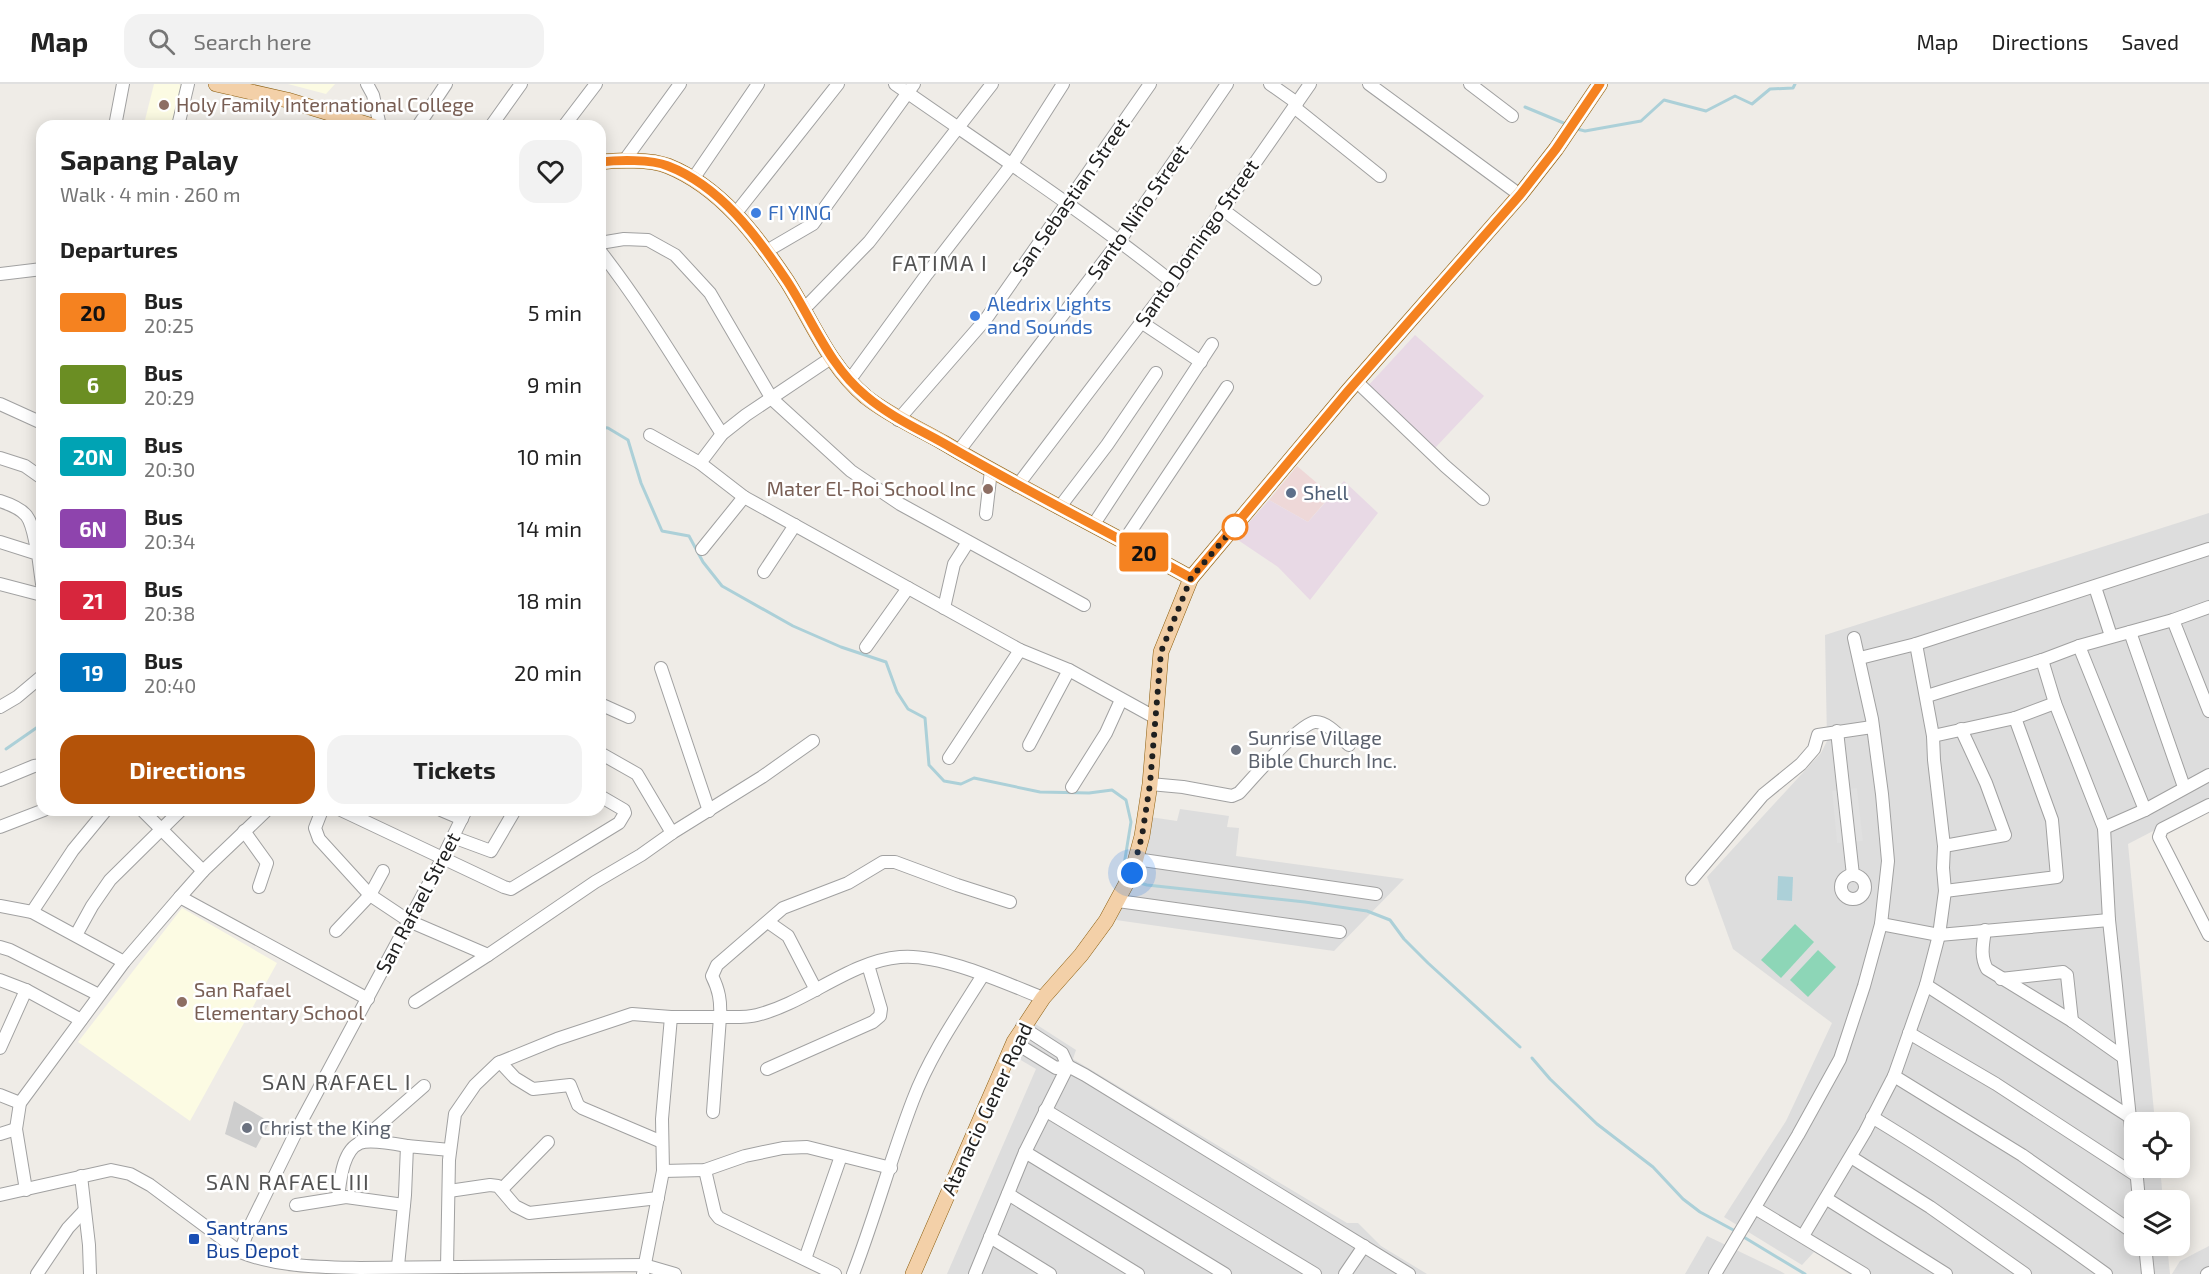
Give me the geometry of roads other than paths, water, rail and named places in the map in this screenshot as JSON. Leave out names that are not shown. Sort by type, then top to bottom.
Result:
[{"type":"main road","points":[[216,84],[287,100],[352,120]]},
{"type":"main road","name":"Atanacio Gener Road","points":[[913,1274],[1022,1027],[1106,921],[1134,866],[1142,836],[1150,784],[1161,652],[1191,578],[1520,195],[1556,149],[1600,84]]},
{"type":"main road","points":[[606,162],[666,165],[693,179],[736,213],[787,281],[831,358],[849,381],[898,420],[1191,578]]},
{"type":"street","points":[[116,120],[123,84]]},
{"type":"street","points":[[179,120],[188,84]]},
{"type":"street","points":[[367,84],[373,95],[379,120]]},
{"type":"street","points":[[422,120],[446,84]]},
{"type":"street","points":[[495,120],[521,84]]},
{"type":"street","points":[[569,120],[596,84]]},
{"type":"street","points":[[624,161],[680,84]]},
{"type":"street","points":[[693,179],[758,84]]},
{"type":"street","points":[[736,213],[838,84]]},
{"type":"street","points":[[895,84],[910,88],[959,127],[1120,240],[1172,282]]},
{"type":"street","points":[[803,310],[869,242],[992,84]]},
{"type":"street","points":[[849,381],[927,273],[1012,164],[1063,84]]},
{"type":"street","name":"San Sebastian Street","points":[[898,420],[986,319],[1150,84]]},
{"type":"street","name":"Santo Niño Street","points":[[958,452],[1120,240],[1227,84]]},
{"type":"street","points":[[1270,84],[1380,176]]},
{"type":"street","name":"Santo Domingo Street","points":[[1017,486],[1172,282],[1310,84]]},
{"type":"street","points":[[1369,84],[1520,195]]},
{"type":"street","points":[[1470,84],[1512,116]]},
{"type":"street","points":[[765,252],[813,224],[910,88]]},
{"type":"street","points":[[1222,209],[1315,279]]},
{"type":"street","points":[[606,242],[648,240],[675,255],[710,293],[772,399],[850,471],[900,504],[1084,605]]},
{"type":"street","points":[[606,259],[654,325],[722,434]]},
{"type":"street","points":[[0,274],[36,270]]},
{"type":"street","points":[[1141,322],[1201,362]]},
{"type":"street","points":[[1094,524],[1212,344]]},
{"type":"street","points":[[700,463],[722,434],[831,358]]},
{"type":"street","points":[[1059,508],[1107,445],[1155,373]]},
{"type":"street","points":[[1357,382],[1483,499]]},
{"type":"street","points":[[1124,541],[1227,387]]},
{"type":"street","points":[[0,404],[36,420]]},
{"type":"street","points":[[650,435],[700,463],[744,497],[1020,650],[1069,670],[1156,718]]},
{"type":"street","points":[[0,458],[25,466],[36,474]]},
{"type":"street","points":[[986,514],[991,470]]},
{"type":"street","points":[[702,549],[712,533],[744,497]]},
{"type":"street","points":[[0,501],[18,507],[25,513],[30,521],[36,546]]},
{"type":"street","points":[[764,572],[795,525]]},
{"type":"street","points":[[0,542],[36,553]]},
{"type":"street","points":[[944,608],[954,564],[968,542]]},
{"type":"street","points":[[1860,658],[1916,644],[2209,549]]},
{"type":"street","points":[[0,584],[36,593]]},
{"type":"street","points":[[2095,587],[2111,636]]},
{"type":"street","points":[[866,647],[908,588]]},
{"type":"street","points":[[1927,696],[2079,646],[2173,620],[2209,607]]},
{"type":"street","points":[[2173,620],[2209,711]]},
{"type":"street","points":[[2130,632],[2184,787]]},
{"type":"street","points":[[1715,1274],[1798,1135],[1840,1059],[1868,974],[1881,924],[1888,861],[1885,825],[1872,719],[1854,638]]},
{"type":"street","points":[[1803,1236],[1851,1157],[1894,1076],[1926,985],[1939,935],[1945,891],[1944,846],[1933,736],[1916,644]]},
{"type":"street","points":[[2079,646],[2145,810]]},
{"type":"street","points":[[949,758],[1020,650]]},
{"type":"street","points":[[2042,660],[2055,703],[2104,828],[2109,920],[2129,1112]]},
{"type":"street","points":[[662,668],[709,811]]},
{"type":"street","points":[[1029,745],[1069,670]]},
{"type":"street","points":[[0,707],[17,697],[36,681]]},
{"type":"street","points":[[1071,787],[1106,733],[1121,700]]},
{"type":"street","points":[[1933,736],[2014,718],[2055,703]]},
{"type":"street","points":[[606,707],[629,717]]},
{"type":"street","points":[[1945,891],[2057,877],[2052,820],[2014,718]]},
{"type":"street","points":[[1150,784],[1183,787],[1232,796],[1239,793],[1291,738],[1306,725],[1314,722],[1321,723],[1332,730],[1349,746]]},
{"type":"street","points":[[1692,879],[1763,795],[1801,764],[1814,749],[1818,735],[1872,727]]},
{"type":"street","points":[[1944,846],[2005,835],[1986,783],[1961,729]]},
{"type":"street","points":[[1837,731],[1852,875]]},
{"type":"street","points":[[415,1002],[595,882],[762,777],[813,741]]},
{"type":"street","points":[[606,756],[638,774],[672,833]]},
{"type":"street","points":[[0,780],[36,766]]},
{"type":"street","points":[[2104,828],[2145,810],[2209,775]]},
{"type":"street","points":[[353,816],[442,859],[512,889],[619,823],[626,813],[606,800]]},
{"type":"street","points":[[2209,805],[2162,829],[2159,837],[2209,935]]},
{"type":"street","points":[[0,827],[36,813]]},
{"type":"street","points":[[33,912],[57,872],[101,816]]},
{"type":"street","points":[[148,816],[203,871]]},
{"type":"street","points":[[76,935],[110,880],[176,816]]},
{"type":"street","points":[[26,1190],[16,1129],[20,1103],[124,962],[203,871],[260,816]]},
{"type":"street","points":[[320,816],[315,828],[319,839],[370,895],[409,921],[488,955]]},
{"type":"street","name":"San Rafael Street","points":[[240,1252],[249,1228],[301,1122],[463,816]]},
{"type":"street","points":[[453,837],[491,851],[512,816]]},
{"type":"street","points":[[244,831],[267,863],[259,887]]},
{"type":"street","points":[[713,1112],[721,1001],[712,972],[717,965],[783,908],[848,883],[883,862],[895,862],[1010,902]]},
{"type":"street","points":[[1134,866],[1376,894]]},
{"type":"street","points":[[336,931],[370,895],[383,871]]},
{"type":"street","points":[[1852,875],[1861,877],[1866,889],[1858,899],[1850,899],[1843,894],[1842,882],[1852,875]]},
{"type":"street","points":[[1866,889],[1886,892]]},
{"type":"street","points":[[180,897],[368,999]]},
{"type":"street","points":[[1118,901],[1340,932]]},
{"type":"street","points":[[0,906],[33,912],[124,962]]},
{"type":"street","points":[[1881,924],[1939,935],[2109,920]]},
{"type":"street","points":[[768,922],[788,936],[816,990]]},
{"type":"street","points":[[1985,930],[1982,950],[1983,961],[1987,969],[2072,1021],[2123,1057]]},
{"type":"street","points":[[0,947],[99,995]]},
{"type":"street","points":[[447,1267],[450,1150],[455,1114],[475,1085],[500,1062],[557,1039],[632,1014],[671,1017],[754,1016],[783,1007],[882,959],[902,956],[934,960],[983,975],[1043,998]]},
{"type":"street","points":[[767,1069],[880,1017],[881,1009],[868,965]]},
{"type":"street","points":[[2001,979],[2063,972],[2067,975],[2072,1021]]},
{"type":"street","points":[[853,1274],[914,1099],[932,1060],[983,975]]},
{"type":"street","points":[[0,980],[26,990],[81,1020]]},
{"type":"street","points":[[1926,985],[2124,1113]]},
{"type":"street","points":[[0,1048],[26,990]]},
{"type":"street","points":[[643,1270],[663,1171],[662,1142],[671,1017]]},
{"type":"street","points":[[1022,1027],[1062,1053],[1068,1066],[1409,1274]]},
{"type":"street","points":[[1910,1033],[2124,1164]]},
{"type":"street","points":[[1014,1042],[1056,1068],[1068,1066]]},
{"type":"street","points":[[500,1062],[515,1078],[533,1089],[570,1085],[578,1105],[582,1108],[662,1142]]},
{"type":"street","points":[[975,1274],[1025,1152],[1068,1066]]},
{"type":"street","points":[[1894,1076],[2022,1155],[2124,1226]]},
{"type":"street","points":[[338,1198],[341,1171],[352,1149],[424,1086]]},
{"type":"street","points":[[0,1095],[20,1103]]},
{"type":"street","points":[[1045,1110],[1315,1274]]},
{"type":"street","points":[[1872,1118],[1941,1159],[2008,1203],[2106,1274]]},
{"type":"street","points":[[0,1134],[16,1129]]},
{"type":"street","points":[[360,1142],[450,1150]]},
{"type":"street","points":[[502,1189],[548,1142]]},
{"type":"street","points":[[398,1266],[407,1146]]},
{"type":"street","points":[[663,1171],[705,1170],[745,1156],[783,1148],[807,1147],[891,1168]]},
{"type":"street","points":[[1025,1152],[1225,1274]]},
{"type":"street","points":[[805,1258],[841,1156]]},
{"type":"street","points":[[1851,1157],[1930,1207],[2025,1274]]},
{"type":"street","points":[[0,1195],[111,1170],[130,1174],[168,1197],[220,1239],[240,1252],[257,1259],[318,1271],[360,1271],[398,1266],[643,1270],[675,1274]]},
{"type":"street","points":[[705,1170],[715,1213],[719,1218],[835,1274]]},
{"type":"street","points":[[81,1176],[90,1274]]},
{"type":"street","points":[[449,1191],[490,1185],[498,1186],[515,1206],[529,1213],[658,1198]]},
{"type":"street","points":[[1008,1194],[1138,1274]]},
{"type":"street","points":[[296,1205],[346,1197],[404,1205]]},
{"type":"street","points":[[1827,1199],[1946,1274]]},
{"type":"street","points":[[1755,1208],[1864,1274]]},
{"type":"street","points":[[37,1274],[68,1228],[84,1211]]},
{"type":"street","points":[[990,1238],[1050,1274]]},
{"type":"street","points":[[1345,1274],[1364,1246]]},
{"type":"street","points":[[2146,1256],[2148,1274]]},
{"type":"water","points":[[1778,876],[1793,877],[1792,901],[1777,900]]},
{"type":"waterway","points":[[1577,129],[1585,131],[1641,121],[1664,100],[1706,111],[1735,96],[1752,104],[1770,89],[1793,88],[1795,84]]},
{"type":"waterway","points":[[1525,107],[1566,124]]},
{"type":"waterway","points":[[606,428],[628,440],[641,483],[662,531],[689,536],[703,562],[722,586],[793,626],[841,647],[886,662],[897,692],[908,709],[925,718],[929,765],[944,781],[961,784],[974,778],[1040,792],[1089,793],[1112,790],[1126,800],[1131,822],[1124,865]]},
{"type":"waterway","points":[[6,749],[36,728]]},
{"type":"waterway","points":[[1133,881],[1147,885],[1367,911],[1390,920],[1404,939],[1428,963],[1520,1047]]},
{"type":"waterway","points":[[1532,1058],[1550,1079],[1597,1124],[1653,1167],[1683,1199],[1700,1212],[1737,1232]]},
{"type":"waterway","points":[[1742,1236],[1805,1274]]},
{"type":"place","name":"Holy Family International College","points":[[164,105]]},
{"type":"place","name":"FI YING","points":[[756,213]]},
{"type":"place","name":"Aledrix Lights and Sounds","points":[[975,316]]},
{"type":"place","name":"Mater El-Roi School Inc","points":[[988,489]]},
{"type":"place","name":"Shell","points":[[1291,493]]},
{"type":"place","name":"Sunrise Village Bible Church Inc.","points":[[1236,750]]},
{"type":"place","name":"San Rafael Elementary School","points":[[182,1002]]},
{"type":"place","name":"Christ the King","points":[[247,1128]]},
{"type":"place","name":"Santrans Bus Depot","points":[[194,1239]]},
{"type":"district","name":"FATIMA I","points":[[940,263]]},
{"type":"district","name":"SAN RAFAEL I","points":[[337,1082]]},
{"type":"district","name":"SAN RAFAEL III","points":[[288,1182]]}]
